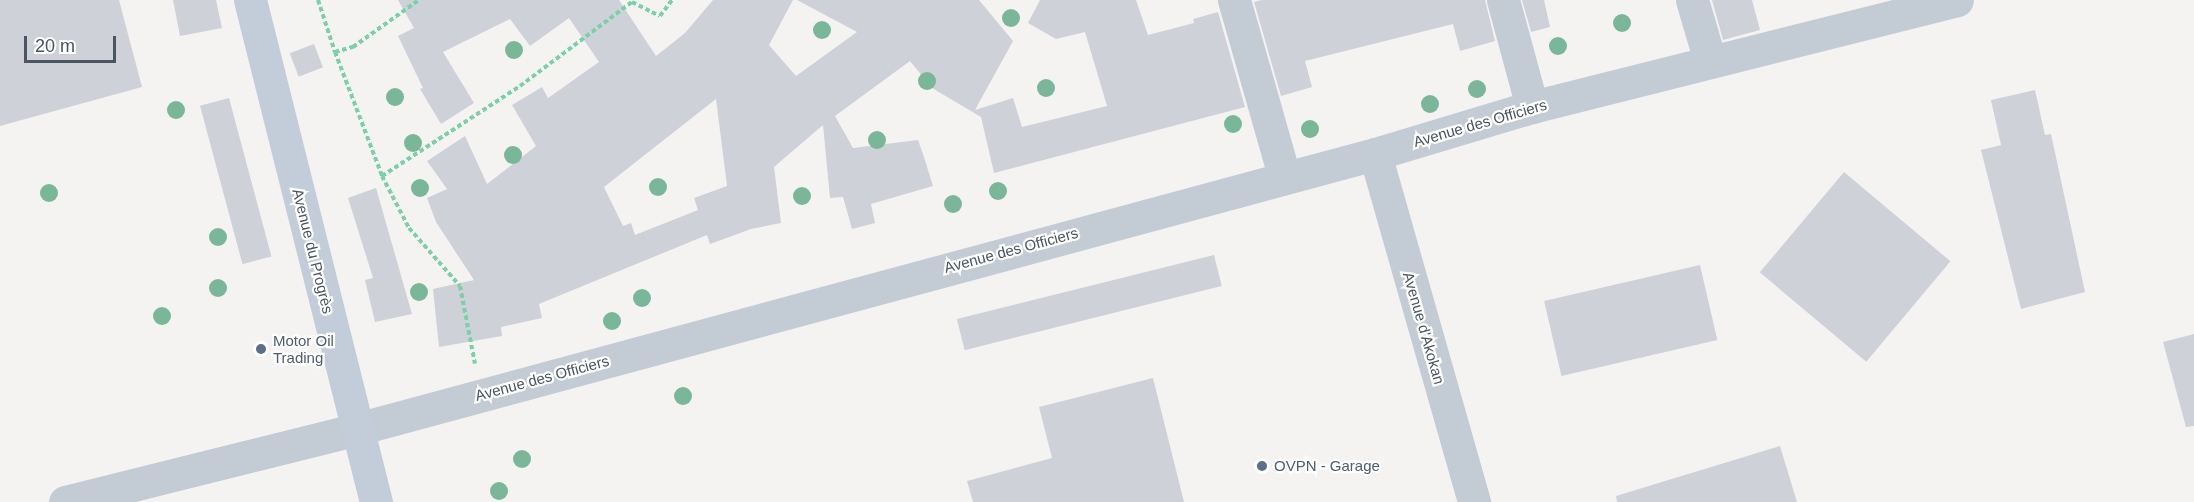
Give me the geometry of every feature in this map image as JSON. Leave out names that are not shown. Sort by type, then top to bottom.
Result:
[{"type":"street","name":"Avenue du Progrès","points":[[250,0],[376,502]]},
{"type":"street","points":[[1234,0],[1284,176]]},
{"type":"street","points":[[1503,0],[1532,107]]},
{"type":"street","points":[[1692,0],[1710,62]]},
{"type":"street","name":"Avenue des Officiers","points":[[65,502],[357,429],[1284,176],[1375,154],[1532,107],[1957,0]]},
{"type":"street","name":"Avenue d'Akokan","points":[[1375,154],[1474,502]]},
{"type":"path","points":[[318,0],[382,176],[409,228],[460,286],[480,395]]},
{"type":"path","points":[[335,52],[353,47],[419,0]]},
{"type":"path","points":[[382,176],[520,86],[632,2],[660,16],[672,0]]},
{"type":"building","points":[[0,0],[119,0],[142,87],[0,126]]},
{"type":"building","points":[[173,0],[216,0],[222,28],[180,36]]},
{"type":"building","points":[[398,0],[619,0],[656,56],[685,33],[713,0],[793,0],[769,45],[796,76],[857,32],[797,0],[979,0],[1013,41],[975,110],[1013,98],[1022,127],[1107,106],[1085,32],[1056,39],[1028,23],[1040,0],[1136,0],[1148,35],[1194,23],[1193,19],[1218,12],[1245,107],[994,173],[981,117],[932,88],[910,61],[835,116],[853,148],[918,140],[933,186],[871,204],[875,223],[852,229],[843,197],[830,198],[823,125],[774,167],[781,223],[751,229],[710,244],[707,235],[539,304],[542,318],[501,327],[502,336],[439,347],[433,289],[474,280],[436,222],[427,198],[447,189],[427,161],[465,136],[487,184],[536,146],[512,105],[542,87],[548,98],[599,62],[569,18],[530,46],[510,19],[443,52],[474,103],[441,124],[420,89],[423,88],[398,36],[414,28]],"holes":[[[716,99],[727,186],[694,198],[698,210],[635,235],[631,223],[623,226],[604,187]]]},
{"type":"building","points":[[1262,0],[1485,0],[1495,41],[1460,51],[1453,24],[1305,61],[1312,87],[1281,96],[1254,2]]},
{"type":"building","points":[[1522,0],[1544,0],[1550,27],[1531,32]]},
{"type":"building","points":[[1712,0],[1752,0],[1760,30],[1723,40]]},
{"type":"building","points":[[314,44],[323,67],[299,77],[290,53]]},
{"type":"building","points":[[2035,90],[2045,135],[2051,134],[2085,292],[2021,309],[1981,150],[2001,145],[1991,100]]},
{"type":"building","points":[[229,98],[271,256],[242,264],[200,106]]},
{"type":"building","points":[[1844,172],[1950,261],[1866,362],[1760,272]]},
{"type":"building","points":[[376,188],[412,314],[375,322],[365,280],[373,278],[348,198]]},
{"type":"building","points":[[1214,255],[1222,286],[965,350],[957,319]]},
{"type":"building","points":[[1700,265],[1717,340],[1561,376],[1544,301]]},
{"type":"building","points":[[2194,334],[2194,426],[2186,427],[2163,342]]},
{"type":"building","points":[[1153,378],[1184,502],[973,502],[967,481],[1052,458],[1039,407]]},
{"type":"building","points":[[1780,446],[1797,502],[1617,502],[1616,496]]},
{"type":"place","name":"Motor Oil Trading","points":[[261,349]]},
{"type":"place","name":"OVPN - Garage","points":[[1262,466]]}]
